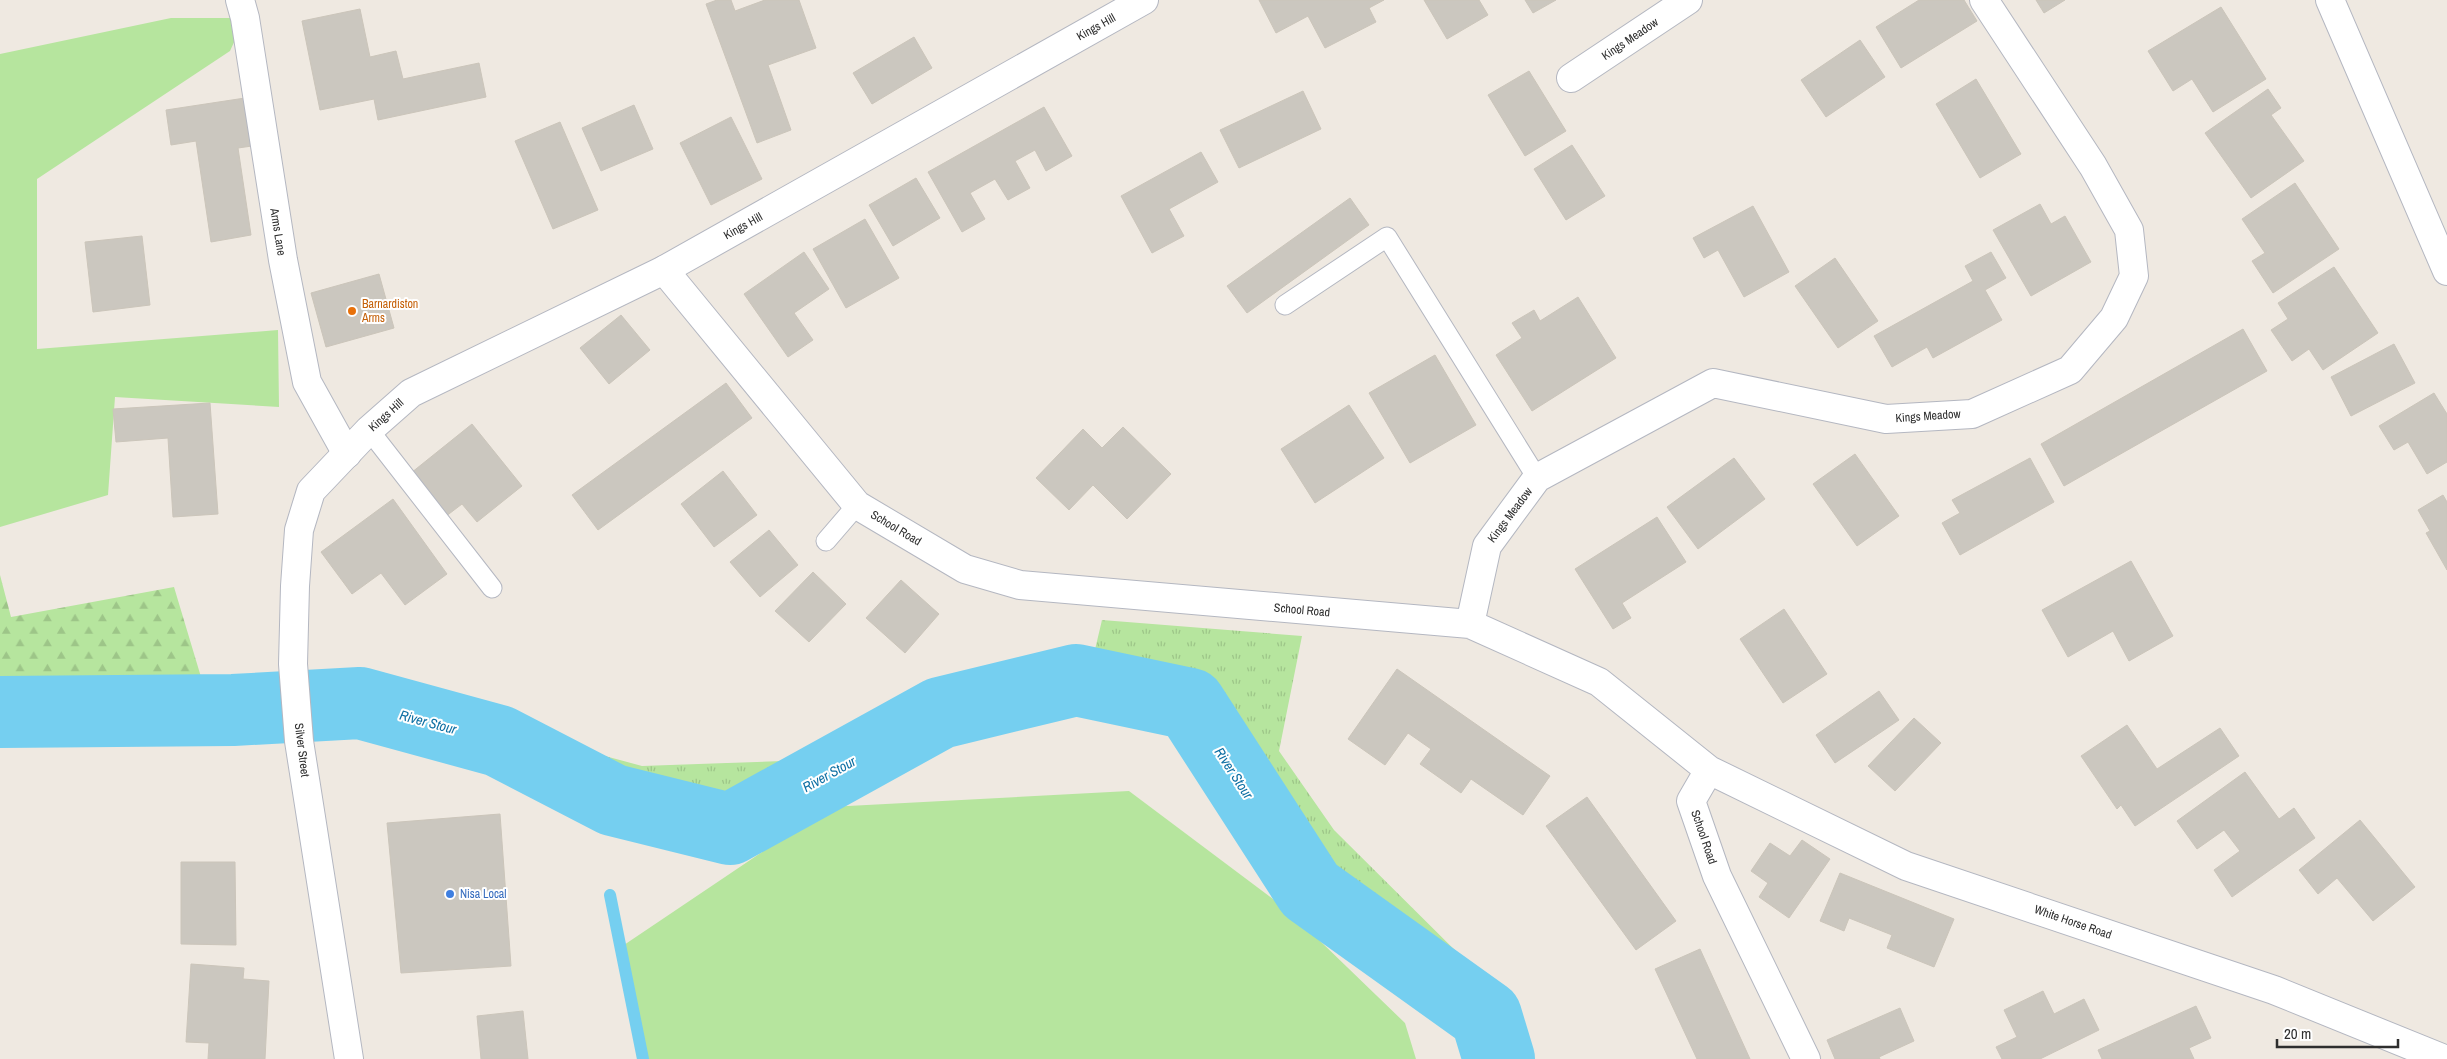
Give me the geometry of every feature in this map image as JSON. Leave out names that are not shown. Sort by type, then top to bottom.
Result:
[{"type":"street","name":"Arms Lane","points":[[240,0],[245,18],[282,260],[307,382],[347,454]]},
{"type":"street","name":"Kings Hill","points":[[347,454],[369,430],[411,392],[664,270],[1144,0]]},
{"type":"street","name":"Kings Meadow","points":[[1571,78],[1688,0]]},
{"type":"street","name":"Kings Meadow","points":[[1470,624],[1487,546],[1537,478],[1713,383],[1886,419],[1972,414],[2070,370],[2114,318],[2134,276],[2129,230],[2093,166],[1984,0]]},
{"type":"street","points":[[2330,0],[2447,271]]},
{"type":"street","name":"School Road","points":[[664,270],[857,505],[965,569],[1020,585],[1470,624],[1600,682],[1709,770],[1691,801],[1717,876],[1806,1059]]},
{"type":"street","name":"Silver Street","points":[[347,454],[311,491],[299,530],[293,664],[300,741],[349,1059]]},
{"type":"street","name":"White Horse Road","points":[[1709,770],[1906,866],[2274,990],[2444,1059]]},
{"type":"lane","points":[[1284,305],[1387,237],[1537,478]]},
{"type":"lane","points":[[369,430],[492,588]]},
{"type":"lane","points":[[826,541],[857,505]]},
{"type":"green space","points":[[171,18],[245,18],[230,51],[37,179],[37,349],[278,330],[279,407],[115,397],[108,495],[0,527],[0,54]]},
{"type":"green space","points":[[0,575],[11,617],[174,587],[201,677],[123,684],[15,689],[0,686]]},
{"type":"green space","points":[[1102,620],[1302,636],[1279,751],[1334,830],[1497,992],[1526,1059],[1488,1059],[1448,1001],[1297,899],[1182,737],[1119,707],[1052,705],[949,730],[793,821],[728,845],[648,845],[586,802],[525,772],[352,731],[322,729],[313,683],[395,699],[642,766],[783,761],[909,699],[1093,658]]},
{"type":"green space","points":[[275,674],[280,731],[236,724],[0,734],[0,686],[15,689]]},
{"type":"green space","points":[[1129,791],[1289,911],[1405,1023],[1416,1059],[643,1059],[621,947],[829,807]]},
{"type":"building","points":[[717,0],[731,0],[735,11],[765,0],[799,0],[816,48],[768,65],[791,130],[757,143],[706,4]]},
{"type":"building","points":[[1259,0],[1384,0],[1369,8],[1376,22],[1325,48],[1308,16],[1276,33]]},
{"type":"building","points":[[1424,0],[1479,0],[1488,15],[1447,39]]},
{"type":"building","points":[[1525,0],[1556,0],[1533,13]]},
{"type":"building","points":[[1919,0],[1964,0],[1977,21],[1901,68],[1876,27]]},
{"type":"building","points":[[2036,0],[2065,0],[2044,13]]},
{"type":"building","points":[[2221,7],[2266,79],[2213,112],[2192,79],[2173,91],[2148,51]]},
{"type":"building","points":[[360,9],[370,57],[396,51],[403,79],[479,63],[486,97],[378,120],[374,99],[320,110],[302,21]]},
{"type":"building","points":[[914,37],[932,68],[872,104],[853,73]]},
{"type":"building","points":[[1860,40],[1885,77],[1826,117],[1801,80]]},
{"type":"building","points":[[1529,71],[1566,131],[1525,156],[1488,95]]},
{"type":"building","points":[[1976,79],[2021,154],[1980,178],[1936,104]]},
{"type":"building","points":[[2268,89],[2281,108],[2271,115],[2304,161],[2251,198],[2205,133]]},
{"type":"building","points":[[1303,91],[1321,129],[1239,168],[1220,130]]},
{"type":"building","points":[[245,98],[252,146],[238,148],[251,235],[211,242],[196,141],[171,145],[166,110]]},
{"type":"building","points":[[634,105],[653,149],[601,171],[582,128]]},
{"type":"building","points":[[1044,107],[1072,156],[1046,171],[1035,150],[1015,161],[1030,188],[1008,200],[995,179],[970,193],[985,219],[962,232],[928,172]]},
{"type":"building","points":[[731,117],[762,179],[711,205],[680,143]]},
{"type":"building","points":[[560,122],[598,210],[553,229],[515,141]]},
{"type":"building","points":[[1572,145],[1605,196],[1566,220],[1534,169]]},
{"type":"building","points":[[1201,152],[1218,182],[1169,209],[1184,236],[1152,253],[1121,196]]},
{"type":"building","points":[[916,178],[940,218],[893,246],[869,205]]},
{"type":"building","points":[[2295,183],[2339,249],[2273,293],[2252,261],[2265,253],[2242,219]]},
{"type":"building","points":[[1350,198],[1369,225],[1247,313],[1227,286]]},
{"type":"building","points":[[2040,204],[2051,224],[2065,216],[2091,262],[2031,296],[1993,230]]},
{"type":"building","points":[[1753,206],[1789,272],[1744,297],[1718,250],[1704,258],[1693,238]]},
{"type":"building","points":[[865,219],[899,278],[846,308],[813,249]]},
{"type":"building","points":[[142,236],[150,305],[93,312],[85,242]]},
{"type":"building","points":[[804,252],[829,289],[794,313],[813,340],[788,357],[744,294]]},
{"type":"building","points":[[1991,252],[2006,278],[1985,290],[2002,320],[1933,358],[1927,347],[1892,367],[1874,336],[1973,281],[1965,266]]},
{"type":"building","points":[[1835,258],[1878,321],[1838,348],[1795,286]]},
{"type":"building","points":[[2334,267],[2378,333],[2323,370],[2309,349],[2292,361],[2271,330],[2288,319],[2278,303]]},
{"type":"building","name":"Barnardiston Arms","points":[[379,274],[394,328],[326,347],[311,293]]},
{"type":"building","points":[[1578,297],[1616,358],[1532,411],[1496,355],[1522,338],[1512,323],[1534,310],[1540,321]]},
{"type":"building","points":[[621,315],[650,350],[609,384],[580,348]]},
{"type":"building","points":[[2243,329],[2267,371],[2064,486],[2041,444]]},
{"type":"building","points":[[2394,344],[2415,383],[2351,416],[2331,377]]},
{"type":"building","points":[[1435,355],[1476,425],[1410,463],[1369,393]]},
{"type":"building","points":[[726,383],[752,418],[598,530],[572,495]]},
{"type":"building","points":[[2434,393],[2447,414],[2447,462],[2427,474],[2408,442],[2394,450],[2379,426]]},
{"type":"building","points":[[210,403],[218,514],[173,517],[168,438],[116,442],[113,409]]},
{"type":"building","points":[[1349,405],[1384,458],[1315,503],[1281,449]]},
{"type":"building","points":[[472,424],[522,486],[477,522],[462,504],[441,520],[406,477]]},
{"type":"building","points":[[1123,427],[1171,474],[1127,519],[1093,485],[1069,510],[1036,478],[1083,429],[1102,448]]},
{"type":"building","points":[[1855,454],[1899,516],[1857,546],[1813,484]]},
{"type":"building","points":[[1734,458],[1765,499],[1698,549],[1667,507]]},
{"type":"building","points":[[2030,458],[2054,502],[1960,555],[1942,523],[1960,513],[1952,500]]},
{"type":"building","points":[[723,471],[757,515],[714,547],[681,504]]},
{"type":"building","points":[[2443,495],[2447,502],[2447,570],[2426,533],[2430,531],[2418,510]]},
{"type":"building","points":[[393,499],[447,574],[405,605],[381,573],[352,594],[321,552]]},
{"type":"building","points":[[1657,517],[1686,562],[1622,603],[1631,618],[1613,629],[1575,569]]},
{"type":"building","points":[[769,530],[798,565],[760,597],[730,562]]},
{"type":"building","points":[[2131,561],[2173,636],[2129,661],[2113,631],[2068,657],[2042,610]]},
{"type":"building","points":[[813,572],[846,604],[809,642],[775,611]]},
{"type":"building","points":[[901,580],[939,614],[905,653],[866,618]]},
{"type":"building","points":[[1784,609],[1827,674],[1783,703],[1740,639]]},
{"type":"building","points":[[1397,669],[1550,776],[1523,815],[1471,779],[1461,793],[1420,764],[1431,749],[1408,733],[1385,765],[1348,739]]},
{"type":"building","points":[[1879,691],[1899,720],[1835,763],[1816,735]]},
{"type":"building","points":[[1914,718],[1941,743],[1895,791],[1868,766]]},
{"type":"building","points":[[2127,725],[2157,769],[2220,728],[2239,756],[2135,826],[2121,805],[2117,809],[2081,756]]},
{"type":"building","points":[[2245,772],[2279,819],[2294,808],[2315,838],[2232,897],[2214,870],[2240,851],[2224,830],[2197,849],[2177,821]]},
{"type":"building","points":[[1587,797],[1676,921],[1636,950],[1546,826]]},
{"type":"building","name":"Nisa Local","points":[[500,814],[511,966],[401,973],[387,823]]},
{"type":"building","points":[[2360,820],[2415,887],[2373,921],[2337,878],[2318,894],[2299,870]]},
{"type":"building","points":[[1802,840],[1830,859],[1789,918],[1759,897],[1768,883],[1751,871],[1770,843],[1790,856]]},
{"type":"building","points":[[181,862],[235,862],[236,945],[181,944]]},
{"type":"building","points":[[1840,873],[1954,919],[1934,967],[1887,948],[1892,935],[1849,918],[1844,931],[1820,921]]},
{"type":"building","points":[[1700,949],[1750,1059],[1697,1059],[1655,969]]},
{"type":"building","points":[[191,964],[244,968],[243,979],[269,981],[265,1059],[208,1059],[209,1043],[186,1042]]},
{"type":"building","points":[[2043,991],[2054,1014],[2084,999],[2099,1030],[2040,1059],[2002,1059],[1996,1047],[2017,1037],[2004,1010]]},
{"type":"building","points":[[2196,1006],[2211,1038],[2189,1048],[2194,1059],[2102,1059],[2098,1050]]},
{"type":"building","points":[[1900,1008],[1914,1041],[1879,1057],[1880,1059],[1835,1059],[1827,1040]]},
{"type":"building","points":[[523,1011],[528,1059],[481,1059],[477,1016]]},
{"type":"waterway","name":"River Stour","points":[[0,712],[233,710],[360,703],[499,741],[613,800],[730,829],[940,713],[1076,680],[1190,704],[1310,890],[1486,1016],[1499,1059]]},
{"type":"waterway","points":[[610,895],[643,1059]]},
{"type":"place","name":"Barnardiston Arms","points":[[352,311]]},
{"type":"place","name":"Nisa Local","points":[[450,894]]}]
